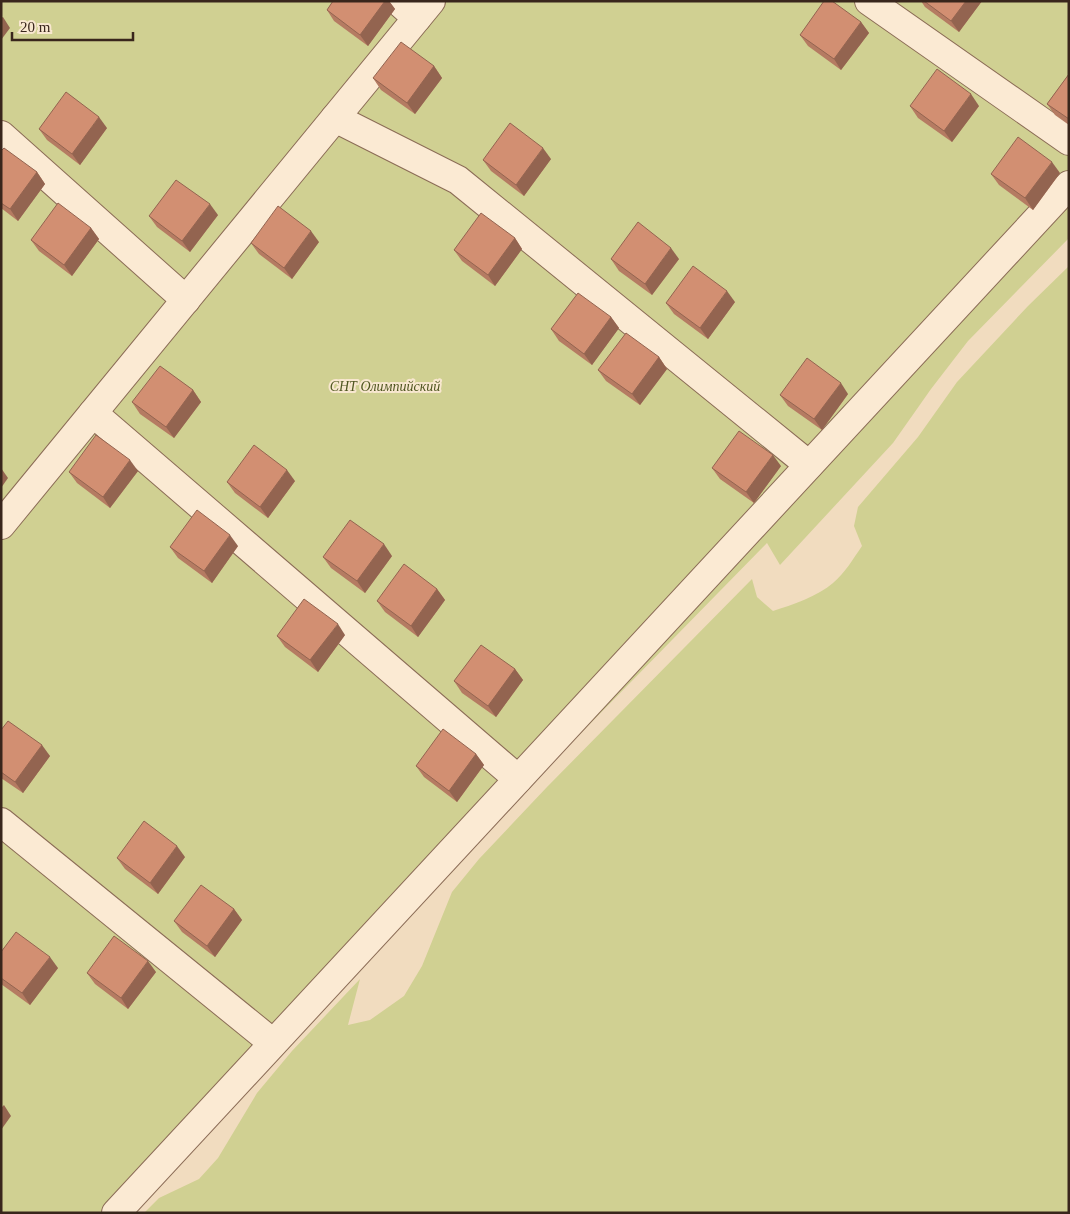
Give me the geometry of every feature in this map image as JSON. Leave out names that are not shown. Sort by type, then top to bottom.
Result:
[{"type":"lane","points":[[869,1],[1069,141]]},
{"type":"lane","points":[[1,525],[335,118],[415,7]]},
{"type":"lane","points":[[335,118],[458,180],[809,466]]},
{"type":"lane","points":[[1,135],[186,300]]},
{"type":"lane","points":[[116,1213],[1069,185]]},
{"type":"lane","points":[[93,413],[518,779]]},
{"type":"lane","points":[[1,822],[273,1044]]},
{"type":"green space","name":"СНТ Олимпийский","points":[[1,1],[1069,1],[1069,238],[968,341],[893,443],[780,565],[767,543],[111,1213],[1,1213]]},
{"type":"green space","points":[[1069,266],[1069,1213],[144,1213],[159,1198],[199,1179],[218,1158],[257,1093],[292,1051],[360,979],[348,1025],[370,1020],[404,996],[422,966],[452,892],[479,859],[547,787],[752,579],[757,597],[773,611],[812,596],[827,588],[837,579],[849,566],[862,546],[854,526],[858,507],[918,437],[957,382],[1028,306]]},
{"type":"building","points":[[333,1],[385,1],[360,35],[327,10]]},
{"type":"building","points":[[824,1],[832,1],[861,22],[834,59],[800,35]]},
{"type":"building","points":[[924,1],[966,1],[951,21]]},
{"type":"building","points":[[401,42],[434,66],[407,103],[373,78]]},
{"type":"building","points":[[937,69],[971,94],[944,131],[910,106]]},
{"type":"building","points":[[1069,74],[1069,119],[1047,104]]},
{"type":"building","points":[[66,92],[99,117],[72,154],[39,129]]},
{"type":"building","points":[[510,123],[543,148],[516,185],[483,160]]},
{"type":"building","points":[[1018,137],[1052,162],[1025,198],[991,174]]},
{"type":"building","points":[[4,148],[37,172],[10,209],[1,203],[1,151]]},
{"type":"building","points":[[176,180],[210,204],[182,241],[149,216]]},
{"type":"building","points":[[58,203],[91,228],[64,265],[31,240]]},
{"type":"building","points":[[278,206],[311,231],[284,268],[251,243]]},
{"type":"building","points":[[481,213],[515,238],[488,275],[454,250]]},
{"type":"building","points":[[638,222],[671,248],[645,284],[611,259]]},
{"type":"building","points":[[693,266],[727,291],[700,328],[666,303]]},
{"type":"building","points":[[578,293],[611,317],[584,354],[551,329]]},
{"type":"building","points":[[626,333],[659,357],[632,394],[598,370]]},
{"type":"building","points":[[807,358],[841,383],[814,419],[780,395]]},
{"type":"building","points":[[160,366],[193,390],[166,427],[132,402]]},
{"type":"building","points":[[739,431],[773,455],[746,492],[712,468]]},
{"type":"building","points":[[96,435],[130,460],[103,497],[69,472]]},
{"type":"building","points":[[254,445],[287,470],[260,507],[227,482]]},
{"type":"building","points":[[197,510],[230,535],[204,571],[170,547]]},
{"type":"building","points":[[350,520],[384,544],[357,581],[323,557]]},
{"type":"building","points":[[404,564],[437,589],[411,626],[377,601]]},
{"type":"building","points":[[304,599],[338,624],[310,660],[277,636]]},
{"type":"building","points":[[481,645],[515,669],[488,706],[454,681]]},
{"type":"building","points":[[8,721],[42,745],[15,782],[1,772],[1,730]]},
{"type":"building","points":[[443,729],[476,754],[449,791],[416,766]]},
{"type":"building","points":[[144,821],[177,846],[150,883],[117,858]]},
{"type":"building","points":[[201,885],[234,909],[207,946],[174,921]]},
{"type":"building","points":[[16,932],[50,957],[22,993],[1,978],[1,952]]},
{"type":"building","points":[[114,936],[148,961],[121,998],[87,973]]}]
